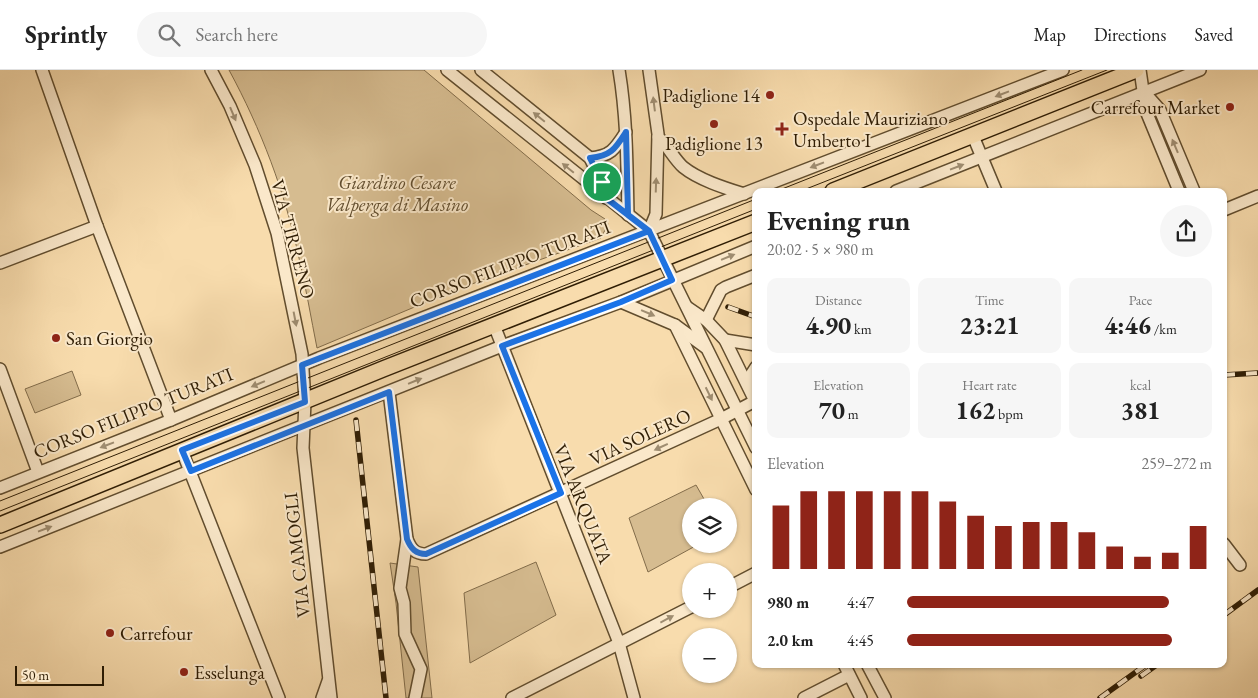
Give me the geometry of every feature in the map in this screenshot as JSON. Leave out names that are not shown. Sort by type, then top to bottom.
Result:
[{"type":"main road","points":[[841,188],[1136,70]]},
{"type":"main road","points":[[0,525],[182,450],[752,224]]},
{"type":"street","points":[[42,70],[96,226],[171,420]]},
{"type":"street","name":"VIA TIRRENO","points":[[212,70],[230,106],[255,165],[277,233],[302,354],[305,402],[304,427]]},
{"type":"street","points":[[446,70],[649,231],[752,440]]},
{"type":"street","points":[[481,70],[590,158],[602,182],[606,198]]},
{"type":"street","points":[[619,70],[623,92],[626,132],[628,215]]},
{"type":"street","points":[[649,231],[656,214],[658,138],[650,70]]},
{"type":"street","name":"CORSO FILIPPO TURATI","points":[[759,188],[1063,70]]},
{"type":"street","points":[[1140,70],[1146,111],[1178,188]]},
{"type":"street","points":[[904,188],[1200,70]]},
{"type":"street","points":[[1144,92],[1160,110],[1193,188]]},
{"type":"street","points":[[590,158],[608,155],[616,149],[626,132]]},
{"type":"street","points":[[973,136],[995,188]]},
{"type":"street","points":[[658,138],[667,145],[683,166],[706,179],[744,194]]},
{"type":"street","name":"CORSO FILIPPO TURATI","points":[[0,488],[171,420],[302,365],[752,191]]},
{"type":"street","points":[[1227,209],[1258,196]]},
{"type":"street","points":[[0,263],[96,226]]},
{"type":"street","points":[[0,547],[304,427],[502,346],[621,302],[752,248]]},
{"type":"street","points":[[706,320],[721,290],[752,277]]},
{"type":"street","points":[[621,302],[675,325],[706,348]]},
{"type":"street","points":[[685,306],[706,320],[724,340],[752,393]]},
{"type":"street","points":[[685,306],[688,350]]},
{"type":"street","name":"VIA ARQUATA","points":[[494,325],[619,643],[634,698]]},
{"type":"street","points":[[675,325],[752,482]]},
{"type":"street","points":[[724,340],[752,344]]},
{"type":"street","points":[[0,369],[38,472]]},
{"type":"street","points":[[747,381],[752,373]]},
{"type":"street","points":[[389,392],[407,539],[400,588],[404,603],[405,634],[421,669],[415,698]]},
{"type":"street","name":"VIA SOLERO","points":[[407,539],[410,547],[415,552],[426,554],[752,404]]},
{"type":"street","name":"VIA CAMOGLI","points":[[304,427],[303,448],[331,698]]},
{"type":"street","points":[[182,450],[279,698]]},
{"type":"street","points":[[1227,548],[1240,565]]},
{"type":"street","points":[[737,583],[752,574]]},
{"type":"street","points":[[512,698],[682,612]]},
{"type":"street","points":[[846,668],[861,698]]},
{"type":"street","points":[[869,668],[885,698]]},
{"type":"street","points":[[804,698],[849,674]]},
{"type":"street","name":"VIA CAMOGLI","points":[[322,698],[329,679]]},
{"type":"green space","name":"Giardino Cesare Valperga di Masino","points":[[229,70],[424,70],[591,210],[605,219],[608,224],[601,238],[455,290],[317,348],[304,280],[287,209],[262,138]]},
{"type":"green space","points":[[72,371],[81,395],[35,413],[25,389]]},
{"type":"green space","points":[[696,485],[703,498],[682,498],[683,553],[648,572],[629,518]]},
{"type":"green space","points":[[536,562],[556,615],[470,663],[464,593]]},
{"type":"green space","points":[[390,563],[418,567],[432,698],[406,698]]},
{"type":"tram line","points":[[785,188],[1082,70]]},
{"type":"tram line","points":[[809,188],[1107,70]]},
{"type":"tram line","points":[[0,501],[752,201]]},
{"type":"tram line","points":[[0,511],[752,211]]},
{"type":"railway","points":[[728,307],[752,316]]},
{"type":"railway","points":[[1227,375],[1258,373]]},
{"type":"railway","points":[[356,420],[386,698]]},
{"type":"railway","points":[[1227,613],[1258,590]]},
{"type":"railway","points":[[1100,698],[1141,668]]},
{"type":"railway","points":[[1141,676],[1152,668]]},
{"type":"place","name":"Padiglione 14","points":[[770,95]]},
{"type":"place","name":"Carrefour Market","points":[[1230,107]]},
{"type":"place","name":"Padiglione 13","points":[[714,124]]},
{"type":"place","name":"Ospedale Mauriziano Umberto I","points":[[782,129]]},
{"type":"place","name":"San Giorgio","points":[[56,338]]},
{"type":"place","name":"Carrefour","points":[[110,633]]},
{"type":"place","name":"Esselunga","points":[[184,672]]},
{"type":"route","points":[[602,182],[590,158],[608,155],[616,149],[626,132],[628,215],[649,231],[672,280],[621,302],[502,346],[561,493],[426,554],[415,552],[410,547],[407,539],[389,392],[191,471],[182,450],[305,402],[302,365],[649,231],[612,203],[606,198],[602,182]]}]
